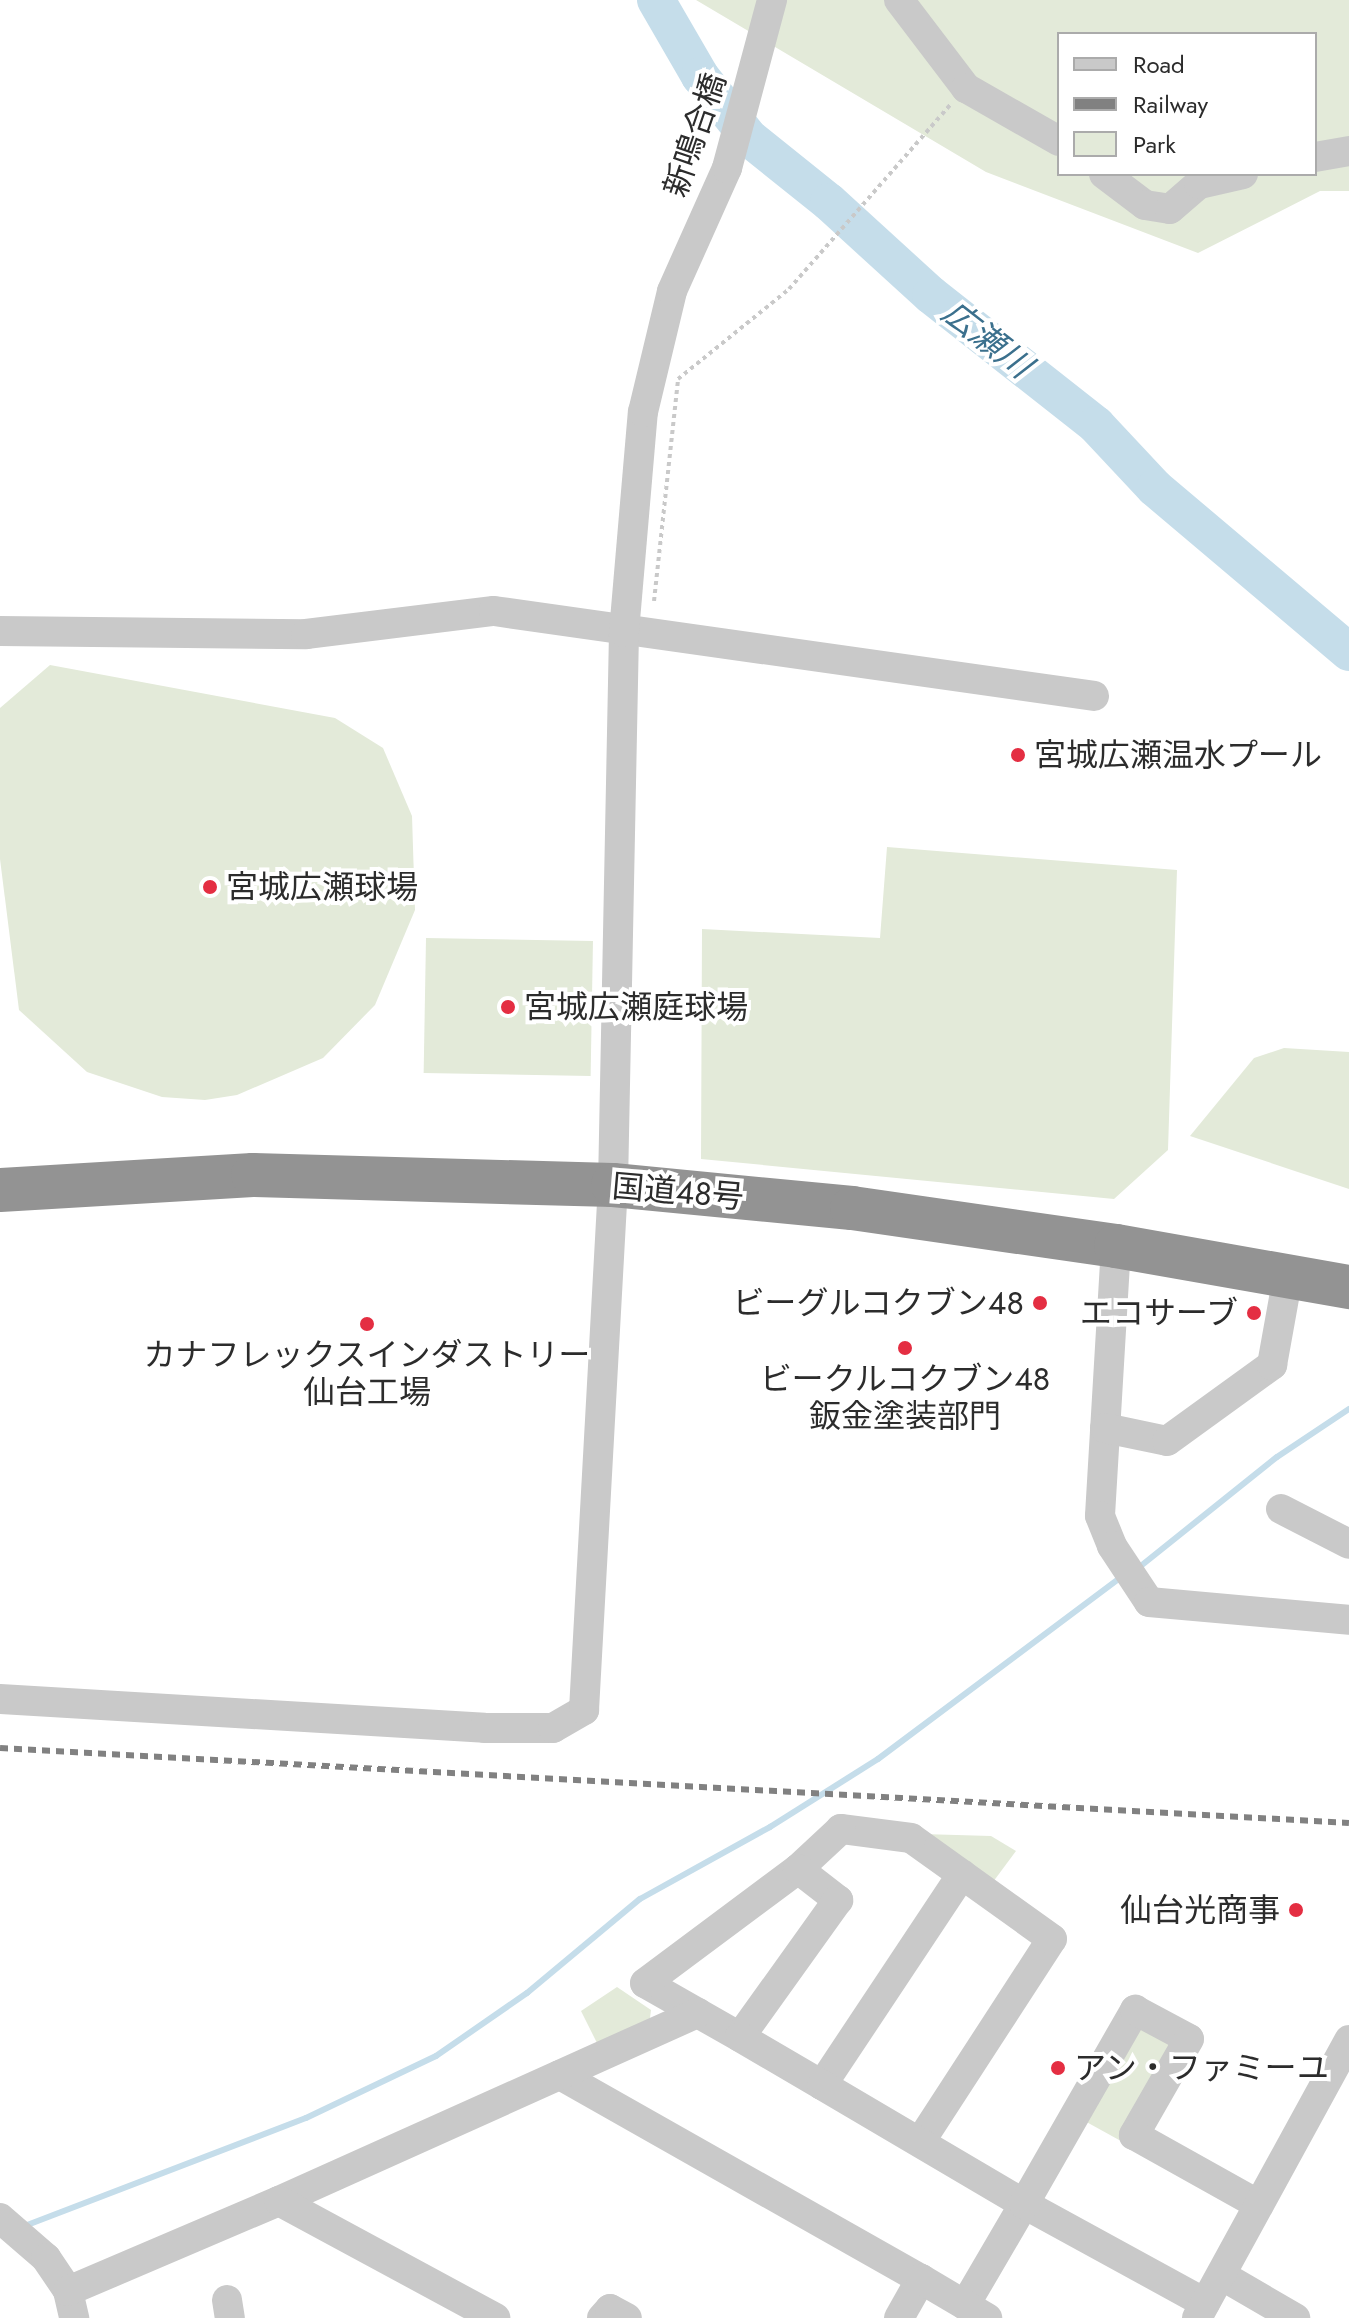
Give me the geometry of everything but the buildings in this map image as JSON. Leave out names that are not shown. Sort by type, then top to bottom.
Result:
[{"type":"highway","name":"国道48号","points":[[0,1190],[267,1175],[613,1185],[852,1208],[1116,1246],[1349,1287]]},
{"type":"street","name":"新鳴合橋","points":[[0,1699],[484,1728],[553,1728],[584,1710],[613,1185],[637,635],[643,412],[672,291],[727,168],[772,0]]},
{"type":"street","points":[[899,0],[966,88],[1057,140]]},
{"type":"street","points":[[1317,157],[1349,151]]},
{"type":"street","points":[[1107,176],[1145,205],[1170,209],[1199,184],[1234,176]]},
{"type":"street","points":[[0,631],[306,634],[494,611],[637,635],[1094,696]]},
{"type":"street","points":[[1116,1246],[1100,1516],[1112,1546],[1149,1602],[1349,1620]]},
{"type":"street","points":[[1105,1428],[1167,1441],[1272,1365],[1288,1276]]},
{"type":"street","points":[[1281,1509],[1349,1544]]},
{"type":"street","points":[[920,2142],[1052,1939],[911,1838],[841,1829],[798,1869],[645,1983],[920,2142],[1201,2311],[1349,2040]]},
{"type":"street","points":[[740,2037],[838,1900],[798,1869]]},
{"type":"street","points":[[822,2085],[962,1874]]},
{"type":"street","points":[[560,2075],[976,2311],[1024,2204],[1135,2010],[1189,2039],[1134,2135],[1259,2205]]},
{"type":"street","points":[[0,2218],[27,2238],[71,2304],[279,2201],[698,2013]]},
{"type":"street","points":[[279,2201],[495,2318]]},
{"type":"street","points":[[1221,2275],[1295,2318]]},
{"type":"street","points":[[899,2318],[921,2279]]},
{"type":"street","points":[[602,2318],[610,2309],[627,2318]]},
{"type":"path","points":[[637,635],[678,379],[789,289],[941,116]]},
{"type":"green space","points":[[696,0],[1349,0],[1349,191],[1320,191],[1198,253],[986,172]]},
{"type":"green space","name":"宮城広瀬球場","points":[[50,665],[335,718],[383,748],[412,816],[415,910],[375,1005],[323,1058],[237,1095],[205,1100],[162,1097],[87,1072],[19,1010],[0,859],[0,708]]},
{"type":"green space","points":[[887,847],[1177,870],[1168,1150],[1114,1199],[701,1159],[702,929],[880,938]]},
{"type":"green space","name":"宮城広瀬庭球場","points":[[426,938],[593,941],[591,1076],[424,1073]]},
{"type":"green space","points":[[1284,1048],[1349,1052],[1349,1189],[1190,1136],[1254,1058]]},
{"type":"green space","points":[[922,1834],[991,1836],[1016,1851],[990,1886]]},
{"type":"green space","points":[[617,1987],[651,2010],[649,2026],[600,2049],[581,2011]]},
{"type":"green space","points":[[1140,2019],[1178,2040],[1121,2141],[1084,2120]]},
{"type":"waterway","name":"広瀬川","points":[[656,0],[700,76],[749,138],[829,202],[931,295],[1096,425],[1155,488],[1349,652]]},
{"type":"waterway","points":[[1137,1569],[1277,1457],[1349,1409]]},
{"type":"waterway","points":[[22,2227],[306,2118],[436,2056],[527,1993],[640,1899],[770,1827],[878,1759],[1123,1576]]},
{"type":"railway","points":[[0,1748],[1349,1823]]},
{"type":"place","name":"宮城広瀬温水プール","points":[[1018,755]]},
{"type":"place","name":"宮城広瀬球場","points":[[210,887]]},
{"type":"place","name":"宮城広瀬庭球場","points":[[508,1007]]},
{"type":"place","name":"ビーグルコクブン48","points":[[1040,1303]]},
{"type":"place","name":"エコサーブ","points":[[1254,1313]]},
{"type":"place","name":"カナフレックスインダストリー 仙台工場","points":[[367,1324]]},
{"type":"place","name":"ビークルコクブン48 鈑金塗装部門","points":[[905,1348]]},
{"type":"place","name":"仙台光商事","points":[[1296,1910]]},
{"type":"place","name":"アン・ファミーユ","points":[[1058,2068]]}]
